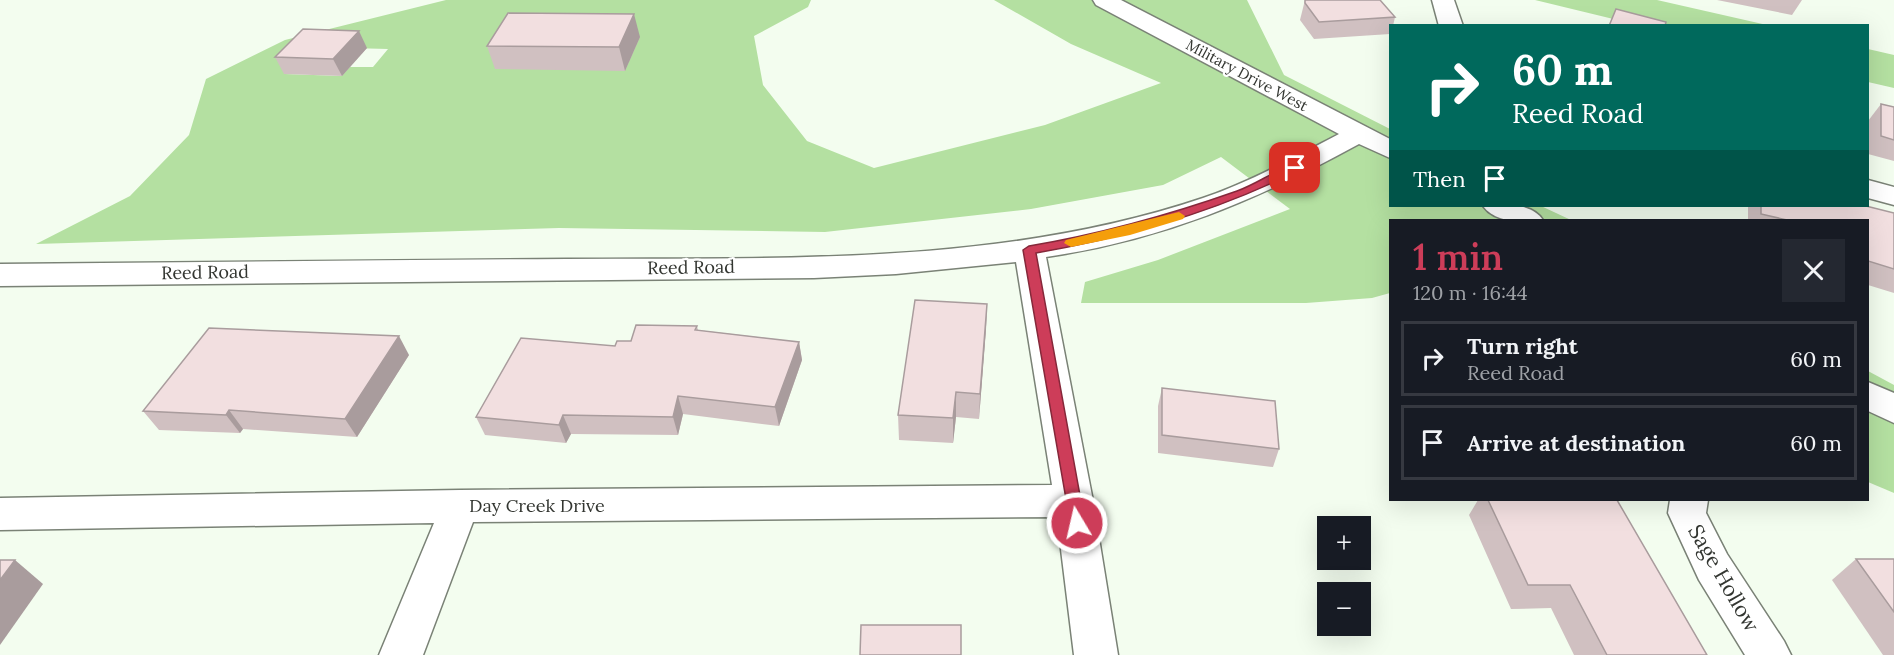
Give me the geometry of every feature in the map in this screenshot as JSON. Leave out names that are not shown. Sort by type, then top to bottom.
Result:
[{"type":"street","name":"Military Drive West","points":[[1104,0],[1389,150]]},
{"type":"street","points":[[1443,0],[1450,24]]},
{"type":"street","name":"Reed Road","points":[[0,275],[804,266],[934,261],[1029,250],[1130,231],[1211,206],[1281,176],[1358,134]]},
{"type":"street","points":[[1869,189],[1894,196]]},
{"type":"street","points":[[1500,207],[1526,219]]},
{"type":"street","points":[[1029,250],[1074,501],[1096,655]]},
{"type":"street","points":[[1869,396],[1894,409]]},
{"type":"street","name":"Day Creek Drive","points":[[0,514],[460,506],[1074,501]]},
{"type":"street","name":"Sage Hollow","points":[[1689,501],[1687,513],[1713,567],[1769,655]]},
{"type":"street","points":[[401,655],[460,506]]},
{"type":"green space","points":[[446,0],[811,0],[808,7],[754,36],[763,85],[807,141],[874,168],[1045,125],[1161,83],[1071,44],[994,0],[1247,0],[1284,75],[1389,128],[1389,207],[1543,207],[1569,219],[1389,219],[1389,293],[1372,298],[1306,303],[1081,303],[1085,282],[1158,260],[1290,209],[1221,157],[1163,185],[1031,209],[825,232],[559,228],[36,244],[130,196],[189,135],[206,79],[285,40]],"holes":[[[311,47],[388,49],[373,67],[350,67],[341,76],[285,74]]]},
{"type":"green space","points":[[1535,0],[1657,0],[1763,24],[1634,24]]},
{"type":"green space","points":[[1869,49],[1894,55],[1894,88],[1869,82]]},
{"type":"green space","points":[[1869,372],[1894,385],[1894,493],[1869,482]]},
{"type":"building","points":[[1305,0],[1380,0],[1395,17],[1319,22]]},
{"type":"building","points":[[1616,9],[1666,22],[1666,24],[1610,24]]},
{"type":"building","points":[[508,13],[634,14],[619,47],[487,46]]},
{"type":"building","points":[[303,29],[359,31],[333,59],[275,57]]},
{"type":"building","points":[[1881,104],[1894,107],[1894,140],[1881,136]]},
{"type":"building","points":[[1761,207],[1869,207],[1894,213],[1894,269],[1869,261],[1869,219],[1783,219],[1761,214]]},
{"type":"building","points":[[915,300],[987,304],[980,394],[956,392],[953,418],[898,415]]},
{"type":"building","points":[[636,325],[697,326],[695,330],[799,342],[775,407],[678,396],[673,417],[563,415],[559,425],[476,417],[521,338],[615,346],[617,341],[631,341]]},
{"type":"building","points":[[209,328],[399,336],[345,419],[229,410],[226,415],[143,411]]},
{"type":"building","points":[[1162,388],[1275,401],[1279,449],[1162,435]]},
{"type":"building","points":[[1488,501],[1618,501],[1707,655],[1607,655],[1570,585],[1528,585]]},
{"type":"building","points":[[1856,559],[1894,559],[1894,612]]},
{"type":"building","points":[[0,560],[15,560],[0,580]]},
{"type":"building","points":[[861,625],[961,625],[961,655],[860,655]]},
{"type":"slow traffic","points":[[1071,243],[1130,231],[1179,216]]},
{"type":"route","points":[[1077,523],[1029,250],[1130,231],[1169,219],[1246,192],[1295,168]]}]
